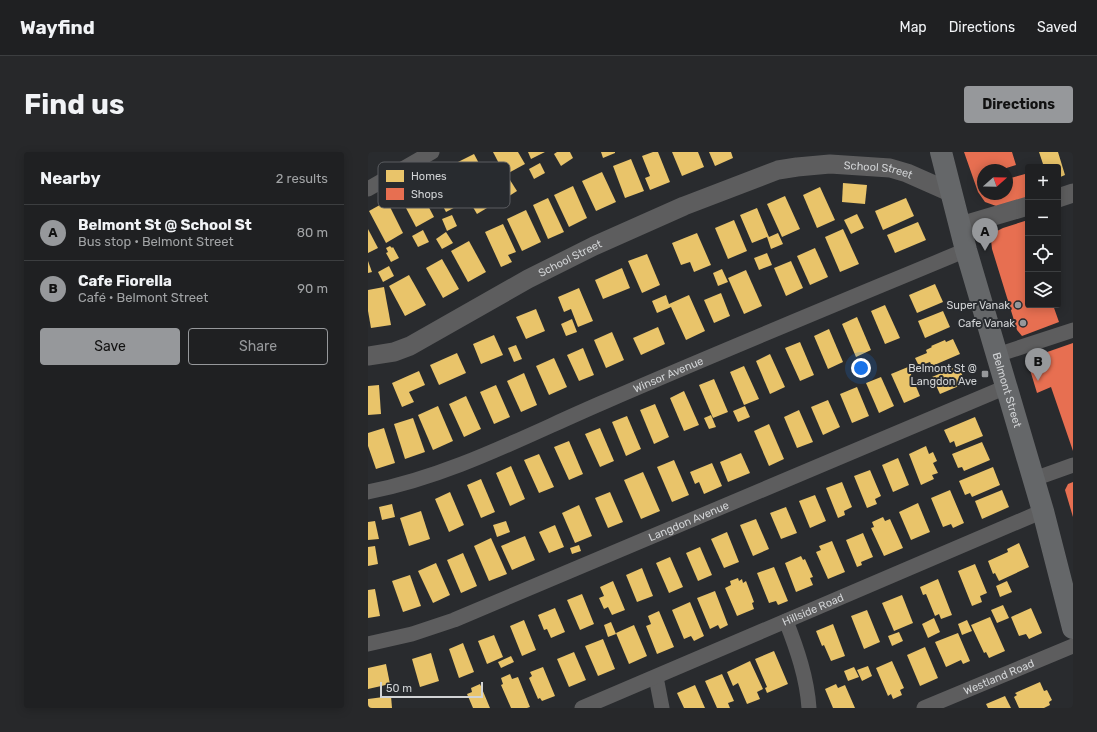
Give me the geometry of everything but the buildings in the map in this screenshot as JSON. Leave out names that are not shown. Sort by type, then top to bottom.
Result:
[{"type":"main road","name":"Belmont Street","points":[[941,152],[966,250],[1069,596],[1073,628]]},
{"type":"street","points":[[415,162],[432,152]]},
{"type":"street","name":"School Street","points":[[778,170],[803,152]]},
{"type":"street","name":"School Street","points":[[368,356],[394,352],[410,346],[528,280],[594,246],[684,206],[778,170],[830,164],[890,168],[906,173],[950,192]]},
{"type":"street","points":[[368,189],[378,183]]},
{"type":"street","points":[[1061,197],[1073,194]]},
{"type":"street","points":[[960,226],[1025,207]]},
{"type":"street","name":"Winsor Avenue","points":[[368,492],[405,483],[452,468],[611,399],[966,250]]},
{"type":"street","points":[[997,355],[1073,330]]},
{"type":"street","name":"Langdon Avenue","points":[[368,644],[412,634],[454,620],[1006,387]]},
{"type":"street","points":[[1034,479],[1073,465]]},
{"type":"street","name":"Hillside Road","points":[[582,708],[1043,511]]},
{"type":"street","points":[[786,621],[795,644],[806,685],[809,708]]},
{"type":"street","name":"Westland Road","points":[[924,708],[1073,646]]},
{"type":"street","points":[[656,677],[662,708]]},
{"type":"place","name":"Belmont St @ School St","points":[[985,251]]},
{"type":"place","name":"Super Vanak","points":[[1018,305]]},
{"type":"place","name":"Cafe Vanak","points":[[1023,323]]},
{"type":"place","name":"Belmont St @ Langdon Ave","points":[[985,374]]},
{"type":"place","name":"Cafe Fiorella","points":[[1038,381]]}]
